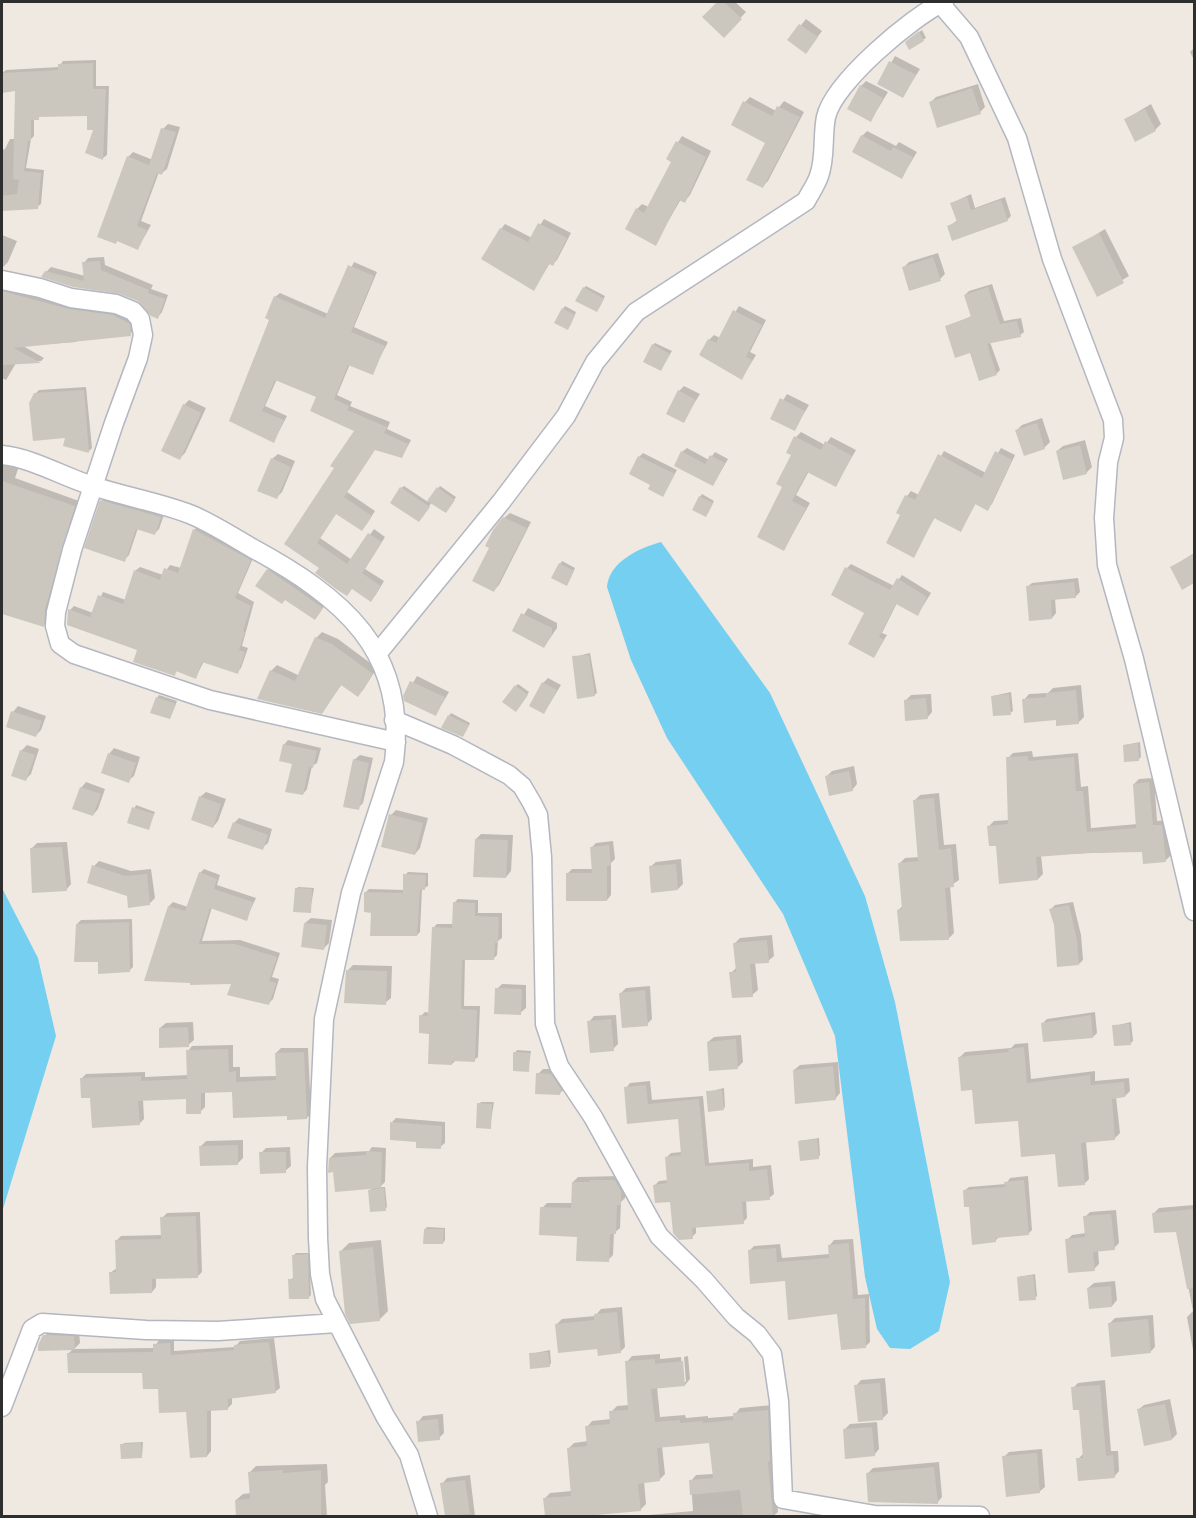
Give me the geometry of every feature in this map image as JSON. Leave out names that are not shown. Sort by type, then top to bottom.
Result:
[{"type":"street","points":[[377,654],[501,502],[566,416],[595,362],[636,312],[806,201],[819,176],[826,116],[831,102],[882,45],[899,30],[943,2],[945,9],[969,37],[1017,138],[1052,259],[1113,420],[1114,438],[1108,462],[1104,518],[1107,565],[1134,659],[1194,910]]},
{"type":"street","points":[[2,280],[71,298],[116,304],[133,311],[140,319],[144,335],[93,487],[56,612],[55,626],[60,644],[74,654],[210,700],[396,742]]},
{"type":"street","points":[[2,454],[93,487],[192,515],[267,556],[346,611],[373,644],[388,679],[396,742],[388,785],[351,893],[324,1019],[317,1167],[318,1238],[320,1274],[325,1299],[385,1416],[409,1455],[428,1516]]},
{"type":"street","points":[[394,720],[453,745],[509,775],[522,786],[532,803],[537,815],[543,857],[545,1023],[552,1048],[559,1066],[593,1117],[659,1236],[704,1280],[736,1317],[757,1334],[772,1354],[779,1401],[784,1508],[875,1515],[980,1516]]},
{"type":"street","points":[[2,1407],[32,1329],[42,1323],[146,1330],[218,1331],[338,1323]]},
{"type":"water","points":[[661,542],[770,693],[865,896],[895,1002],[950,1282],[939,1331],[910,1349],[890,1348],[877,1329],[865,1277],[835,1036],[783,914],[667,738],[631,660],[607,587],[613,570],[626,557]]},
{"type":"water","points":[[2,888],[38,958],[56,1036],[2,1212]]},
{"type":"building","points":[[717,2],[724,2],[742,19],[724,38],[702,17]]},
{"type":"building","points":[[799,24],[818,37],[806,54],[787,40]]},
{"type":"building","points":[[919,31],[924,41],[909,50],[905,42]]},
{"type":"building","points":[[889,61],[916,75],[903,98],[877,84]]},
{"type":"building","points":[[93,63],[93,89],[106,89],[103,160],[85,153],[93,130],[87,130],[87,116],[39,117],[39,120],[31,120],[31,141],[28,141],[24,171],[41,173],[38,209],[2,211],[2,196],[17,194],[19,180],[13,179],[15,91],[2,93],[2,73],[58,70],[58,64]]},
{"type":"building","points":[[860,85],[883,98],[871,122],[847,109]]},
{"type":"building","points":[[972,88],[981,114],[937,128],[929,102]]},
{"type":"building","points":[[743,101],[772,116],[777,106],[800,117],[763,188],[746,180],[765,143],[731,125]]},
{"type":"building","points":[[1145,109],[1156,131],[1135,142],[1124,119]]},
{"type":"building","points":[[161,128],[176,132],[162,175],[157,173],[137,226],[147,230],[138,250],[117,241],[116,244],[97,237],[127,156],[149,165]]},
{"type":"building","points":[[861,135],[891,151],[893,147],[913,157],[902,179],[852,152]]},
{"type":"building","points":[[676,141],[706,157],[685,203],[679,200],[656,246],[625,229],[636,208],[644,213],[671,162],[666,159]]},
{"type":"building","points":[[967,197],[971,210],[1001,200],[1008,221],[952,241],[947,226],[957,222],[950,203]]},
{"type":"building","points":[[538,223],[567,238],[553,266],[549,264],[534,291],[481,259],[500,228],[528,242]]},
{"type":"building","points":[[1099,233],[1124,283],[1097,297],[1072,247]]},
{"type":"building","points":[[933,257],[941,281],[909,291],[902,267]]},
{"type":"building","points":[[100,261],[101,270],[165,299],[158,319],[151,316],[138,301],[120,294],[73,287],[41,277],[45,271],[84,281],[82,262]]},
{"type":"building","points":[[348,265],[374,276],[351,332],[385,346],[373,375],[348,365],[334,399],[349,406],[347,410],[387,427],[384,433],[408,444],[402,458],[375,450],[344,497],[372,516],[362,531],[336,514],[317,543],[347,564],[368,533],[382,542],[362,573],[381,586],[371,602],[352,589],[347,596],[336,589],[315,573],[319,568],[284,544],[334,468],[330,466],[354,431],[310,411],[316,397],[275,380],[262,411],[284,420],[274,443],[229,421],[269,320],[265,318],[274,296],[325,318]]},
{"type":"building","points":[[583,287],[604,299],[597,312],[575,301]]},
{"type":"building","points":[[988,287],[1000,324],[1017,321],[1021,337],[987,344],[997,375],[979,381],[970,353],[955,358],[945,326],[971,317],[964,295]]},
{"type":"building","points":[[2,291],[69,309],[113,315],[130,324],[131,336],[14,348],[41,363],[2,365]]},
{"type":"building","points":[[562,308],[575,315],[568,330],[554,323]]},
{"type":"building","points":[[733,310],[762,325],[746,357],[752,360],[742,380],[699,355],[708,339],[716,343]]},
{"type":"building","points":[[652,344],[670,354],[661,371],[643,362]]},
{"type":"building","points":[[84,390],[89,453],[63,446],[65,438],[33,441],[29,403],[34,393]]},
{"type":"building","points":[[678,390],[696,400],[684,423],[666,414]]},
{"type":"building","points":[[780,398],[805,411],[795,431],[770,419]]},
{"type":"building","points":[[183,404],[201,413],[180,460],[161,451]]},
{"type":"building","points":[[1037,423],[1045,449],[1024,456],[1015,430]]},
{"type":"building","points":[[794,436],[821,450],[825,441],[852,456],[836,487],[807,472],[792,501],[806,508],[784,551],[757,537],[782,487],[776,484],[791,455],[786,453]]},
{"type":"building","points":[[1080,445],[1087,474],[1063,480],[1056,451]]},
{"type":"building","points":[[681,451],[705,464],[710,455],[725,463],[713,486],[674,466]]},
{"type":"building","points":[[995,451],[1012,460],[988,511],[975,504],[961,532],[934,518],[914,558],[886,543],[900,515],[896,513],[905,495],[915,500],[938,454],[982,478]]},
{"type":"building","points":[[638,456],[675,474],[663,497],[648,489],[650,485],[629,474]]},
{"type":"building","points":[[271,458],[291,467],[277,499],[257,491]]},
{"type":"building","points":[[2,481],[75,506],[45,609],[44,627],[2,614]]},
{"type":"building","points":[[400,487],[430,507],[419,522],[390,503]]},
{"type":"building","points":[[437,487],[455,500],[446,513],[427,501]]},
{"type":"building","points":[[699,496],[713,503],[706,517],[692,510]]},
{"type":"building","points":[[100,500],[161,517],[155,535],[136,529],[125,562],[84,548]]},
{"type":"building","points":[[503,517],[527,528],[494,592],[472,581],[489,548],[485,546]]},
{"type":"building","points":[[193,529],[251,560],[235,598],[251,606],[239,650],[245,652],[238,674],[202,662],[196,679],[176,671],[175,676],[133,662],[137,650],[67,625],[68,609],[90,617],[98,595],[123,604],[134,570],[160,580],[164,568],[178,573]]},
{"type":"building","points":[[1194,554],[1194,583],[1182,590],[1170,567]]},
{"type":"building","points":[[559,563],[574,571],[567,586],[551,578]]},
{"type":"building","points":[[845,567],[890,590],[897,578],[927,597],[918,616],[896,604],[879,637],[884,640],[874,658],[848,644],[864,613],[831,595]]},
{"type":"building","points":[[267,569],[323,608],[315,620],[285,600],[282,604],[255,586]]},
{"type":"building","points":[[1074,582],[1076,598],[1051,600],[1052,619],[1029,621],[1026,586]]},
{"type":"building","points":[[521,613],[552,628],[552,634],[544,648],[512,631]]},
{"type":"building","points":[[315,637],[332,644],[373,674],[358,697],[341,685],[322,714],[257,699],[270,670],[295,681]]},
{"type":"building","points":[[589,655],[595,696],[577,699],[572,656]]},
{"type":"building","points":[[410,681],[445,697],[436,716],[404,701],[403,696]]},
{"type":"building","points":[[542,682],[557,690],[544,714],[529,706]]},
{"type":"building","points":[[515,685],[528,695],[516,712],[502,702]]},
{"type":"building","points":[[1076,690],[1079,724],[1056,726],[1056,720],[1024,723],[1022,699],[1046,697],[1046,693]]},
{"type":"building","points":[[1009,694],[1011,715],[993,716],[991,696]]},
{"type":"building","points":[[156,697],[176,704],[170,719],[150,713]]},
{"type":"building","points":[[926,698],[928,719],[905,721],[904,700]]},
{"type":"building","points":[[11,711],[42,721],[36,737],[6,727]]},
{"type":"building","points":[[448,715],[469,725],[463,737],[441,728]]},
{"type":"building","points":[[1138,743],[1139,761],[1124,762],[1123,745]]},
{"type":"building","points":[[283,744],[317,751],[313,768],[309,767],[303,795],[285,792],[292,764],[279,761]]},
{"type":"building","points":[[20,750],[35,755],[26,781],[11,776]]},
{"type":"building","points":[[108,753],[136,763],[129,783],[101,773]]},
{"type":"building","points":[[1028,756],[1028,761],[1074,757],[1076,791],[1083,791],[1087,832],[1136,828],[1133,784],[1149,782],[1153,825],[1162,825],[1166,862],[1143,864],[1142,852],[1036,857],[1038,880],[999,884],[996,846],[989,846],[987,826],[1008,824],[1006,757]]},
{"type":"building","points":[[353,759],[369,763],[359,810],[343,807]]},
{"type":"building","points":[[849,771],[853,791],[829,796],[825,776]]},
{"type":"building","points":[[80,787],[101,794],[93,816],[72,809]]},
{"type":"building","points":[[199,796],[221,804],[213,828],[191,820]]},
{"type":"building","points":[[934,798],[939,850],[951,848],[954,887],[945,888],[949,940],[900,941],[897,910],[902,909],[898,863],[918,861],[913,800]]},
{"type":"building","points":[[132,807],[154,814],[149,830],[127,823]]},
{"type":"building","points":[[389,814],[423,823],[415,855],[381,847]]},
{"type":"building","points":[[233,822],[268,835],[263,850],[227,838]]},
{"type":"building","points":[[475,839],[508,840],[506,878],[473,877]]},
{"type":"building","points":[[609,845],[611,865],[607,866],[607,901],[566,901],[566,873],[592,873],[590,847]]},
{"type":"building","points":[[62,847],[67,891],[32,893],[30,848]]},
{"type":"building","points":[[676,864],[678,890],[651,893],[649,866]]},
{"type":"building","points":[[92,865],[125,876],[147,874],[150,905],[128,908],[127,896],[87,883]]},
{"type":"building","points":[[199,872],[217,879],[214,889],[253,902],[247,921],[210,908],[199,944],[235,944],[277,957],[269,981],[276,983],[269,1005],[227,995],[231,984],[190,985],[190,983],[144,981],[168,906],[185,911]]},
{"type":"building","points":[[403,874],[426,875],[425,890],[420,890],[417,936],[370,936],[371,913],[364,912],[364,892],[403,893]]},
{"type":"building","points":[[295,888],[312,889],[311,913],[293,912]]},
{"type":"building","points":[[453,902],[475,903],[475,916],[499,917],[498,943],[495,943],[494,960],[462,960],[461,1009],[477,1010],[475,1062],[452,1061],[452,1065],[428,1064],[429,1034],[419,1033],[419,1015],[428,1016],[432,927],[452,928]]},
{"type":"building","points":[[1069,905],[1077,940],[1079,965],[1057,967],[1054,925],[1049,909]]},
{"type":"building","points":[[129,922],[130,972],[98,974],[98,962],[74,962],[76,924]]},
{"type":"building","points":[[304,923],[327,925],[324,950],[301,947]]},
{"type":"building","points":[[767,940],[769,963],[750,964],[753,997],[732,998],[729,972],[736,972],[733,943]]},
{"type":"building","points":[[346,970],[387,971],[386,1005],[344,1003]]},
{"type":"building","points":[[495,988],[522,989],[521,1015],[494,1014]]},
{"type":"building","points":[[645,990],[648,1026],[622,1028],[619,993]]},
{"type":"building","points":[[1091,1015],[1093,1038],[1043,1042],[1041,1023]]},
{"type":"building","points":[[611,1019],[614,1051],[590,1053],[587,1021]]},
{"type":"building","points":[[1129,1024],[1131,1045],[1114,1046],[1112,1025]]},
{"type":"building","points":[[188,1027],[189,1047],[159,1048],[159,1028]]},
{"type":"building","points":[[736,1039],[738,1069],[709,1071],[707,1042]]},
{"type":"building","points":[[1024,1047],[1027,1083],[1090,1075],[1091,1085],[1124,1082],[1125,1097],[1112,1099],[1115,1140],[1081,1143],[1085,1185],[1058,1187],[1055,1154],[1021,1157],[1018,1121],[975,1124],[972,1090],[961,1091],[958,1057],[1009,1052],[1008,1049]]},
{"type":"building","points":[[228,1049],[229,1072],[236,1071],[236,1082],[276,1080],[275,1053],[304,1052],[307,1119],[287,1120],[287,1116],[233,1118],[232,1092],[201,1093],[201,1114],[186,1114],[186,1099],[138,1101],[140,1125],[92,1128],[90,1098],[81,1098],[80,1078],[141,1076],[141,1081],[187,1079],[186,1050]]},
{"type":"building","points":[[513,1052],[530,1053],[529,1072],[513,1071]]},
{"type":"building","points":[[833,1066],[836,1100],[795,1104],[793,1070]]},
{"type":"building","points":[[536,1073],[551,1074],[561,1089],[560,1095],[535,1094]]},
{"type":"building","points":[[646,1085],[648,1104],[699,1099],[705,1166],[749,1163],[749,1171],[767,1169],[770,1200],[742,1202],[744,1224],[692,1228],[693,1239],[679,1240],[673,1233],[670,1202],[655,1203],[653,1185],[667,1183],[665,1157],[681,1155],[678,1119],[627,1124],[624,1087]]},
{"type":"building","points":[[722,1090],[724,1110],[708,1112],[706,1091]]},
{"type":"building","points":[[477,1103],[492,1104],[491,1129],[476,1128]]},
{"type":"building","points":[[390,1122],[442,1126],[441,1149],[416,1148],[416,1142],[390,1140]]},
{"type":"building","points":[[817,1139],[819,1159],[800,1161],[798,1141]]},
{"type":"building","points":[[238,1145],[238,1165],[200,1166],[199,1146]]},
{"type":"building","points":[[366,1151],[382,1152],[381,1188],[335,1192],[333,1172],[328,1173],[329,1158],[366,1155]]},
{"type":"building","points":[[259,1152],[286,1152],[286,1173],[260,1174]]},
{"type":"building","points":[[590,1180],[615,1180],[621,1191],[621,1205],[617,1205],[616,1234],[610,1234],[609,1262],[576,1261],[577,1237],[539,1235],[540,1207],[571,1208],[572,1182],[590,1182]]},
{"type":"building","points":[[1024,1180],[1029,1235],[996,1238],[996,1242],[972,1245],[969,1207],[964,1207],[963,1190],[1005,1187],[1004,1182]]},
{"type":"building","points":[[384,1188],[386,1211],[370,1212],[368,1190]]},
{"type":"building","points":[[1194,1209],[1194,1288],[1187,1289],[1176,1232],[1154,1233],[1152,1213]]},
{"type":"building","points":[[1111,1214],[1115,1250],[1093,1252],[1095,1271],[1068,1273],[1065,1239],[1085,1237],[1083,1216]]},
{"type":"building","points":[[196,1216],[198,1278],[152,1279],[152,1293],[110,1294],[109,1272],[116,1272],[115,1240],[161,1239],[160,1217]]},
{"type":"building","points":[[424,1229],[444,1229],[443,1244],[423,1244]]},
{"type":"building","points":[[849,1243],[853,1299],[865,1298],[866,1348],[841,1350],[837,1314],[788,1320],[785,1281],[750,1284],[748,1250],[776,1248],[777,1262],[829,1258],[828,1245]]},
{"type":"building","points":[[373,1247],[380,1321],[350,1324],[345,1314],[339,1251]]},
{"type":"building","points":[[308,1254],[309,1299],[289,1299],[288,1279],[293,1279],[292,1255]]},
{"type":"building","points":[[1033,1275],[1036,1300],[1019,1301],[1017,1277]]},
{"type":"building","points":[[1111,1286],[1112,1307],[1089,1309],[1087,1288]]},
{"type":"building","points":[[617,1312],[621,1353],[598,1356],[597,1349],[558,1353],[555,1324],[594,1320],[594,1314]]},
{"type":"building","points":[[1148,1319],[1151,1353],[1111,1357],[1108,1323]]},
{"type":"building","points":[[43,1335],[74,1336],[75,1350],[38,1351]]},
{"type":"building","points":[[269,1342],[276,1393],[228,1399],[228,1410],[207,1411],[207,1457],[190,1458],[186,1412],[159,1413],[158,1389],[143,1389],[142,1373],[68,1373],[67,1353],[153,1352],[153,1344],[170,1343],[171,1355],[234,1350],[234,1345]]},
{"type":"building","points":[[548,1352],[550,1367],[530,1369],[529,1353]]},
{"type":"building","points":[[655,1359],[655,1364],[683,1361],[685,1386],[651,1389],[655,1422],[680,1420],[680,1423],[703,1421],[703,1423],[733,1420],[733,1413],[768,1410],[770,1461],[768,1462],[773,1516],[743,1516],[740,1490],[690,1495],[689,1480],[713,1478],[709,1443],[657,1448],[660,1481],[638,1484],[641,1511],[585,1516],[545,1516],[543,1498],[571,1496],[567,1448],[587,1446],[585,1426],[610,1424],[609,1411],[628,1410],[625,1361]]},
{"type":"building","points":[[880,1383],[883,1420],[858,1422],[854,1385]]},
{"type":"building","points":[[1100,1385],[1106,1456],[1113,1455],[1115,1478],[1078,1481],[1076,1458],[1083,1458],[1079,1410],[1073,1410],[1071,1387]]},
{"type":"building","points":[[1165,1404],[1172,1440],[1144,1446],[1137,1409]]},
{"type":"building","points":[[438,1419],[440,1440],[418,1442],[416,1421]]},
{"type":"building","points":[[872,1427],[875,1456],[845,1459],[843,1429]]},
{"type":"building","points":[[141,1443],[142,1458],[121,1459],[120,1444]]},
{"type":"building","points":[[1037,1453],[1040,1493],[1006,1497],[1002,1456]]},
{"type":"building","points":[[934,1467],[938,1504],[868,1502],[866,1473]]},
{"type":"building","points":[[283,1470],[283,1473],[321,1470],[321,1516],[236,1516],[235,1500],[250,1499],[248,1472]]},
{"type":"building","points":[[465,1480],[470,1514],[445,1516],[440,1483]]}]
